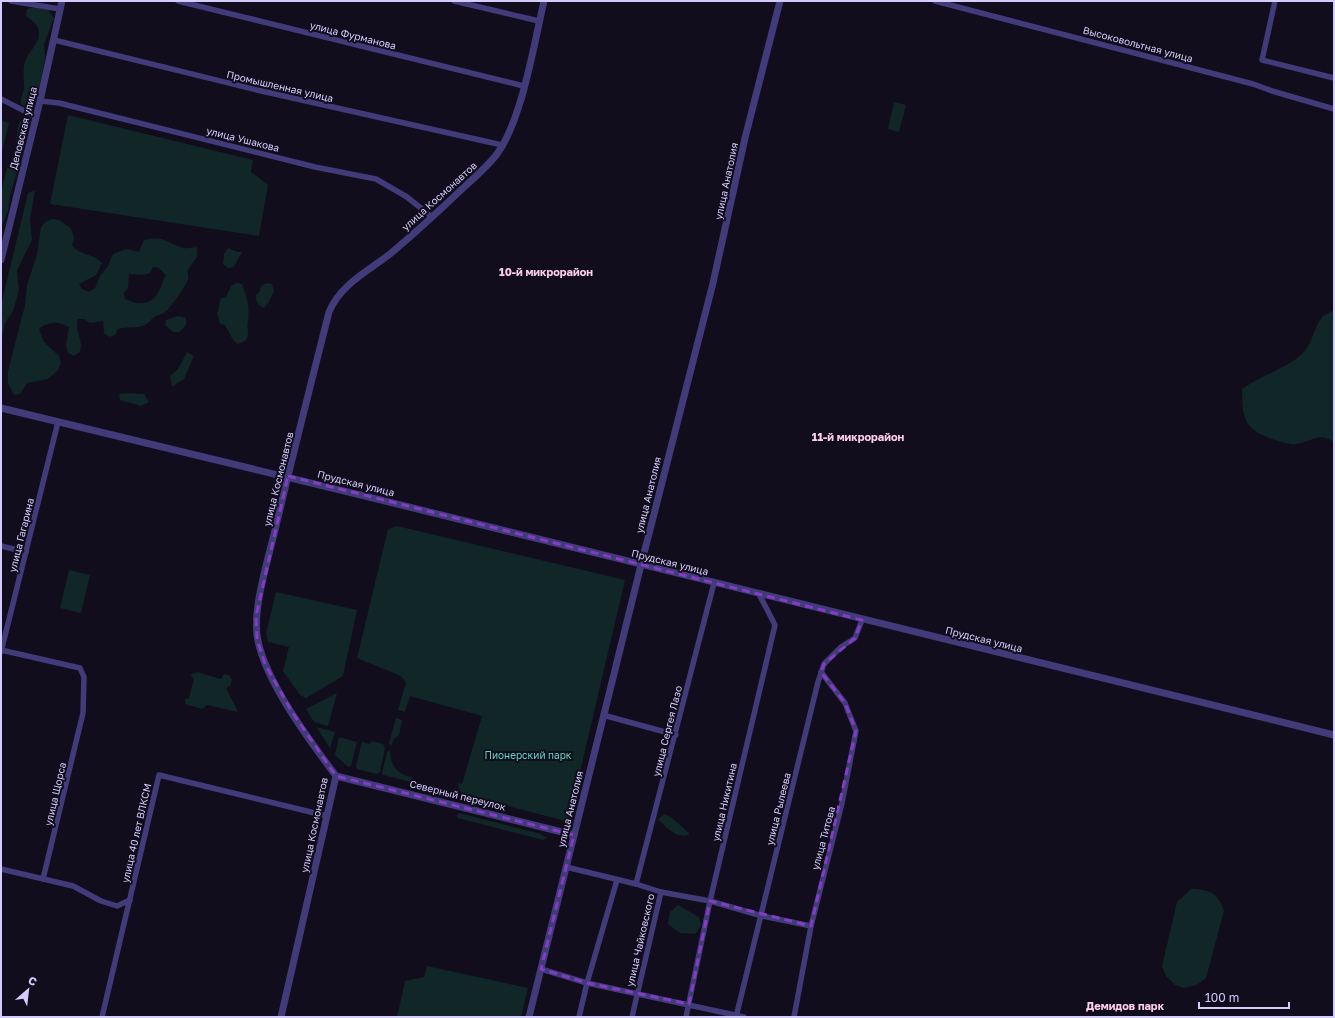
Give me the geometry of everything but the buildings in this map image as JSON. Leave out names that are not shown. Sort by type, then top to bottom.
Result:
[{"type":"street","points":[[11,1],[60,9]]},
{"type":"street","name":"Деповская улица","points":[[1,260],[40,101],[62,1]]},
{"type":"street","name":"улица Фурманова","points":[[178,1],[524,86]]},
{"type":"street","points":[[454,1],[539,21]]},
{"type":"street","name":"улица Космонавтов","points":[[281,1017],[336,776],[292,712],[266,664],[257,639],[256,616],[288,476],[329,312],[334,300],[353,281],[389,254],[432,217],[486,166],[502,146],[512,126],[524,86],[544,1]]},
{"type":"street","name":"улица Анатолия","points":[[529,1017],[640,565],[713,283],[745,138],[780,1]]},
{"type":"street","name":"Высоковольтная улица","points":[[935,1],[1253,84],[1334,109]]},
{"type":"street","points":[[1275,1],[1262,60],[1334,78]]},
{"type":"street","name":"Промышленная улица","points":[[54,40],[257,90],[502,146]]},
{"type":"street","points":[[1,99],[36,117]]},
{"type":"street","name":"улица Ушакова","points":[[40,101],[59,103],[315,167],[376,179],[407,197],[432,217]]},
{"type":"street","name":"Прудская улица","points":[[1,408],[288,476],[862,620],[1334,734]]},
{"type":"street","name":"улица Гагарина","points":[[1,651],[58,422]]},
{"type":"street","points":[[1,546],[26,552]]},
{"type":"street","name":"улица Сергея Лазо","points":[[636,884],[676,735],[714,583]]},
{"type":"street","name":"улица Никитина","points":[[686,1017],[710,901],[775,624],[759,594]]},
{"type":"street","name":"улица Рылеева","points":[[736,1016],[762,916],[821,672],[824,664],[840,647],[855,638],[862,620]]},
{"type":"street","name":"улица Щорса","points":[[1,651],[80,668],[84,677],[83,713],[43,879]]},
{"type":"street","name":"улица Титова","points":[[794,1017],[811,926],[842,803],[856,731],[845,703],[821,672]]},
{"type":"street","points":[[603,715],[676,735]]},
{"type":"street","name":"улица 40 лет ВЛКСМ","points":[[102,1017],[159,775],[327,816]]},
{"type":"street","name":"Северный переулок","points":[[336,776],[574,835]]},
{"type":"street","name":"улица Чайковского","points":[[566,867],[636,884],[661,892],[632,1017]]},
{"type":"street","points":[[1,869],[73,886],[101,901],[117,906],[130,900]]},
{"type":"street","points":[[579,1017],[587,983],[617,880]]},
{"type":"street","points":[[661,892],[710,901],[762,916],[811,926]]},
{"type":"street","points":[[541,969],[587,983],[744,1017]]},
{"type":"highlighted area","points":[[288,476],[862,620],[855,638],[824,664],[821,672],[845,703],[856,731],[811,926],[710,901],[689,1004],[587,983],[541,969],[574,835],[336,776],[292,712],[265,664],[257,639],[256,616]]},
{"type":"green space","points":[[34,7],[48,10],[54,18],[44,44],[45,58],[40,85],[32,104],[27,108],[21,104],[24,88],[24,66],[26,59],[38,40],[39,32],[36,24],[26,16],[27,9]]},
{"type":"green space","points":[[894,102],[906,105],[899,132],[888,129]]},
{"type":"green space","points":[[68,115],[253,160],[251,172],[268,185],[259,236],[50,204]]},
{"type":"green space","points":[[28,119],[24,147],[10,196],[8,211],[1,228],[2,188],[7,169],[15,151],[18,126],[21,120]]},
{"type":"green space","points":[[1,120],[9,123],[1,156]]},
{"type":"green space","points":[[35,190],[30,220],[32,240],[17,270],[19,291],[13,311],[5,323],[1,342],[2,301],[28,193]]},
{"type":"green space","points":[[52,219],[59,220],[71,228],[74,238],[72,245],[75,249],[95,258],[102,263],[96,275],[79,284],[82,289],[89,292],[95,288],[113,254],[126,249],[139,252],[144,240],[158,239],[178,247],[197,247],[197,257],[187,271],[187,283],[174,302],[164,313],[154,317],[145,325],[118,329],[115,335],[109,337],[104,333],[103,321],[90,323],[84,319],[78,319],[77,328],[81,348],[80,352],[74,356],[68,353],[66,346],[69,327],[58,323],[50,323],[39,329],[44,342],[59,356],[61,363],[58,370],[48,379],[27,383],[20,394],[14,395],[8,384],[8,371],[25,305],[27,285],[37,255],[41,227],[45,222]],"holes":[[[153,267],[159,268],[166,275],[155,297],[143,303],[125,299],[124,293],[128,288],[129,274],[143,275],[150,273]]]},
{"type":"green space","points":[[228,248],[237,252],[242,252],[234,267],[228,268],[223,264],[224,254]]},
{"type":"green space","points":[[236,283],[242,284],[247,298],[249,311],[247,338],[238,344],[233,340],[225,325],[220,324],[217,313],[221,298],[226,297],[231,286]]},
{"type":"green space","points":[[266,283],[272,284],[274,291],[269,302],[264,308],[257,303],[256,295],[260,291],[261,286]]},
{"type":"green space","points":[[1334,310],[1334,442],[1324,437],[1320,437],[1302,443],[1290,444],[1272,439],[1256,431],[1246,421],[1244,415],[1242,389],[1295,360],[1302,354],[1309,345],[1320,320],[1323,316]]},
{"type":"green space","points":[[178,316],[186,318],[186,325],[179,332],[173,332],[165,325],[166,320]]},
{"type":"green space","points":[[187,352],[194,356],[184,379],[172,387],[170,376],[178,369]]},
{"type":"green space","points":[[119,394],[144,394],[149,402],[141,406],[120,400]]},
{"type":"green space","name":"Пионерский парк","points":[[397,526],[625,580],[569,819],[566,821],[467,796],[461,793],[457,783],[462,784],[482,716],[410,696],[405,712],[398,710],[406,683],[401,676],[357,658],[388,529]]},
{"type":"green space","points":[[69,570],[90,575],[81,613],[60,608]]},
{"type":"green space","points":[[276,592],[357,610],[343,676],[306,698],[300,695],[283,671],[289,647],[268,642],[266,633]]},
{"type":"green space","points":[[197,672],[221,679],[224,674],[229,675],[232,680],[230,686],[226,688],[238,712],[207,705],[202,709],[185,704],[185,699],[189,698],[194,679],[190,675]]},
{"type":"green space","points":[[337,693],[328,726],[314,722],[306,709]]},
{"type":"green space","points":[[396,718],[402,720],[399,735],[394,739],[391,746],[389,743]]},
{"type":"green space","points":[[316,727],[335,732],[330,748]]},
{"type":"green space","points":[[339,737],[357,742],[351,766],[348,767],[335,755]]},
{"type":"green space","points":[[371,741],[383,744],[385,748],[380,772],[377,774],[357,769],[356,766],[362,742],[370,744]]},
{"type":"green space","points":[[390,751],[393,765],[399,772],[412,777],[411,782],[383,775],[382,773],[387,752]]},
{"type":"green space","points":[[459,813],[541,834],[548,838],[543,840],[458,818],[457,815]]},
{"type":"green space","points":[[664,814],[671,817],[690,834],[681,836],[668,829],[658,820]]},
{"type":"green space","points":[[1191,889],[1203,890],[1212,893],[1219,900],[1224,911],[1206,978],[1197,985],[1184,988],[1175,985],[1166,976],[1162,966],[1177,902]]},
{"type":"green space","points":[[678,905],[699,917],[701,925],[696,934],[680,933],[668,924],[670,912]]},
{"type":"green space","points":[[427,966],[528,988],[521,1017],[397,1017],[405,981],[424,977]]},
{"type":"district","name":"10-й микрорайон","points":[[546,272]]},
{"type":"district","name":"11-й микрорайон","points":[[858,437]]},
{"type":"district","name":"Демидов парк","points":[[1125,1006]]}]
